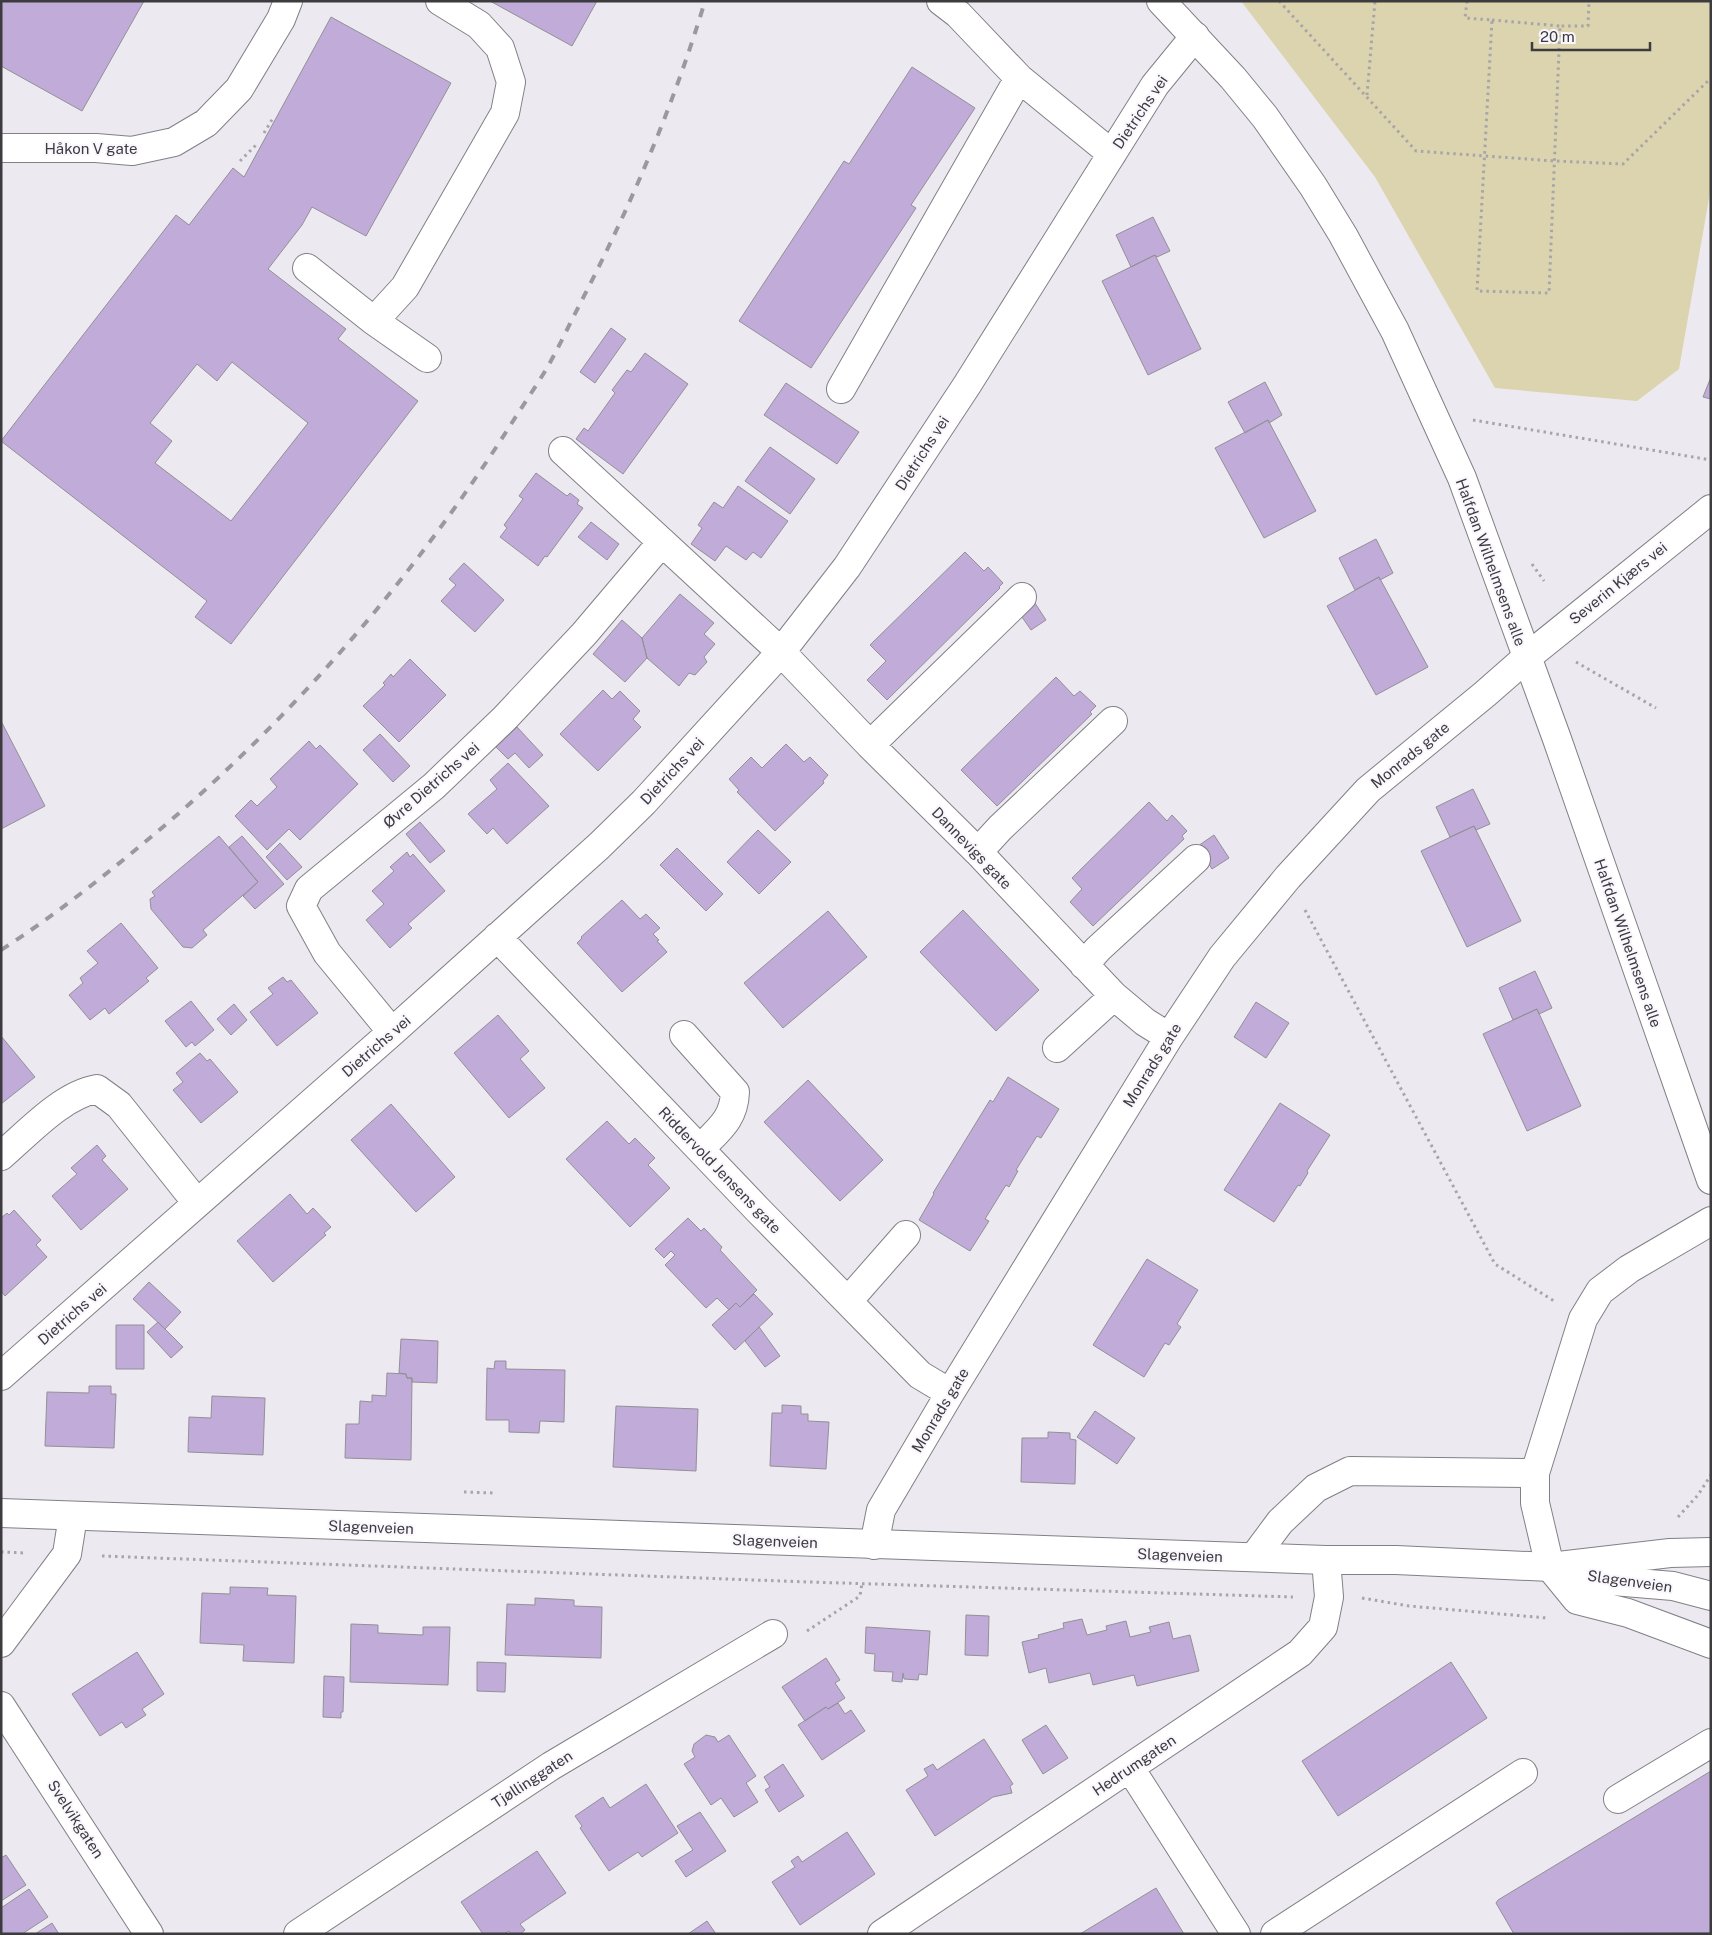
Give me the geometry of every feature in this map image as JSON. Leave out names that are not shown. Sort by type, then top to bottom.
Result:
[{"type":"street","name":"Håkon V gate","points":[[1,148],[96,148],[132,151],[174,142],[206,123],[239,89],[281,19],[288,1]]},
{"type":"street","points":[[374,321],[405,287],[505,113],[511,82],[500,48],[479,25],[440,1]]},
{"type":"street","name":"Halfdan Wilhelmsens alle","points":[[1162,1],[1233,78],[1265,118],[1313,186],[1343,235],[1395,330],[1462,478],[1711,1180]]},
{"type":"street","points":[[955,5],[1019,78],[1112,154]]},
{"type":"street","name":"Dietrichs vei","points":[[1,1376],[392,1032],[599,846],[644,802],[782,652],[852,559],[967,385],[1155,85],[1195,36]]},
{"type":"street","points":[[841,389],[1019,78]]},
{"type":"street","points":[[307,268],[374,321],[427,358]]},
{"type":"street","points":[[563,451],[782,652]]},
{"type":"street","name":"Severin Kjærs vei","points":[[1526,658],[1711,508]]},
{"type":"street","name":"Øvre Dietrichs vei","points":[[392,1032],[327,953],[301,906],[309,889],[434,786],[505,718],[584,634],[662,542]]},
{"type":"street","points":[[870,745],[1022,596]]},
{"type":"street","name":"Dannevigs gate","points":[[782,652],[870,745],[978,852],[1114,996],[1145,1022],[1169,1037]]},
{"type":"street","name":"Monrads gate","points":[[874,1544],[881,1510],[950,1393],[1169,1037],[1222,957],[1288,877],[1368,790],[1526,658]]},
{"type":"street","points":[[978,852],[1000,828],[1113,721]]},
{"type":"street","points":[[1084,964],[1196,859]]},
{"type":"street","name":"Riddervold Jensens gate","points":[[497,937],[920,1375],[950,1393]]},
{"type":"street","points":[[1057,1048],[1114,996]]},
{"type":"street","points":[[684,1035],[735,1092],[734,1105],[729,1119],[700,1149]]},
{"type":"street","points":[[1,1156],[67,1100],[86,1091],[97,1089],[119,1106],[197,1203]]},
{"type":"street","points":[[1711,1221],[1629,1269],[1600,1291],[1583,1319],[1535,1472],[1535,1502],[1550,1567],[1576,1600],[1628,1614],[1711,1644]]},
{"type":"street","points":[[848,1301],[906,1235]]},
{"type":"street","points":[[1254,1557],[1280,1522],[1316,1488],[1350,1471],[1535,1472]]},
{"type":"street","name":"Slagenveien","points":[[1,1513],[1326,1560],[1396,1560],[1550,1567],[1670,1553],[1711,1552]]},
{"type":"street","points":[[1,1642],[67,1554],[73,1516]]},
{"type":"street","name":"Hedrumgaten","points":[[882,1934],[1300,1653],[1323,1627],[1329,1597],[1326,1560]]},
{"type":"street","name":"Slagenveien","points":[[1550,1567],[1613,1581],[1673,1586],[1711,1596]]},
{"type":"street","name":"Tjøllinggaten","points":[[298,1934],[551,1766],[773,1634]]},
{"type":"street","name":"Svelvikgaten","points":[[1,1706],[149,1934]]},
{"type":"street","points":[[1618,1799],[1711,1743]]},
{"type":"street","points":[[1130,1768],[1236,1934]]},
{"type":"street","points":[[1275,1934],[1522,1773]]},
{"type":"path","points":[[1280,1],[1416,151],[1623,164],[1711,78]]},
{"type":"path","points":[[1366,96],[1375,1]]},
{"type":"path","points":[[1467,1],[1465,18],[1560,26],[1588,26],[1589,1]]},
{"type":"path","points":[[1492,20],[1477,291],[1549,293],[1560,26]]},
{"type":"path","points":[[264,132],[273,118]]},
{"type":"path","points":[[240,161],[258,143]]},
{"type":"path","points":[[1433,414],[1711,460]]},
{"type":"path","points":[[1575,662],[1656,708]]},
{"type":"path","points":[[1288,877],[1495,1264],[1583,1319]]},
{"type":"path","points":[[1,1552],[33,1553]]},
{"type":"path","points":[[97,1555],[862,1584],[1299,1598]]},
{"type":"path","points":[[773,1634],[793,1639],[860,1596],[862,1584]]},
{"type":"path","points":[[1356,1597],[1409,1606],[1553,1619]]},
{"type":"shaded area","points":[[1241,1],[1711,1],[1711,187],[1679,369],[1637,401],[1495,388],[1375,177]]},
{"type":"building","points":[[1,1],[144,1],[82,111],[1,66]]},
{"type":"building","points":[[490,1],[597,1],[572,46]]},
{"type":"building","points":[[331,17],[451,83],[366,236],[312,207],[302,225],[268,269],[346,329],[338,339],[418,401],[231,644],[195,617],[207,601],[1,441],[176,215],[189,225],[233,168],[244,177]],"holes":[[[232,362],[308,423],[231,521],[155,463],[172,441],[150,423],[197,364],[217,381]]]},
{"type":"building","points":[[912,67],[975,108],[911,205],[916,208],[811,368],[739,321],[844,161],[849,164]]},
{"type":"building","points":[[1153,217],[1170,251],[1157,257],[1155,255],[1131,267],[1116,235]]},
{"type":"building","points":[[1155,255],[1201,349],[1148,375],[1102,281]]},
{"type":"building","points":[[611,328],[626,339],[595,383],[580,372]]},
{"type":"building","points":[[645,353],[688,384],[623,474],[576,439],[584,428],[588,431],[615,393],[612,390],[627,370],[631,372]]},
{"type":"building","points":[[1711,377],[1711,399],[1703,397]]},
{"type":"building","points":[[1265,382],[1282,415],[1269,423],[1268,420],[1245,433],[1228,402]]},
{"type":"building","points":[[786,383],[859,432],[837,464],[764,415]]},
{"type":"building","points":[[1268,420],[1316,511],[1264,538],[1215,448]]},
{"type":"building","points":[[770,447],[815,479],[790,514],[745,481]]},
{"type":"building","points":[[536,473],[567,496],[570,493],[579,500],[577,504],[583,508],[547,557],[545,556],[538,566],[500,537],[507,528],[504,525],[523,499],[519,496]]},
{"type":"building","points":[[738,486],[788,521],[761,558],[753,552],[746,560],[726,546],[715,561],[691,544],[702,528],[698,525],[714,502],[723,508]]},
{"type":"building","points":[[591,522],[619,544],[607,560],[578,537]]},
{"type":"building","points":[[1376,539],[1393,573],[1380,580],[1379,577],[1355,590],[1339,558]]},
{"type":"building","points":[[965,552],[984,571],[988,567],[1003,583],[887,700],[867,680],[886,661],[870,645]]},
{"type":"building","points":[[464,563],[504,600],[475,632],[441,601],[456,585],[449,579]]},
{"type":"building","points":[[1379,577],[1428,667],[1376,695],[1327,606]]},
{"type":"building","points":[[680,594],[714,623],[704,634],[715,644],[704,657],[707,662],[695,675],[689,673],[679,686],[647,658],[642,638]]},
{"type":"building","points":[[1031,597],[1046,620],[1031,630],[1015,607]]},
{"type":"building","points":[[622,620],[642,638],[647,658],[625,682],[593,654]]},
{"type":"building","points":[[410,659],[446,695],[399,742],[363,706],[385,685],[383,683],[391,674],[393,677]]},
{"type":"building","points":[[1056,677],[1074,696],[1080,691],[1096,706],[1090,712],[1092,714],[997,806],[961,770]]},
{"type":"building","points":[[603,690],[612,699],[620,691],[640,711],[633,719],[641,727],[598,771],[560,734]]},
{"type":"building","points":[[1,721],[45,806],[1,829]]},
{"type":"building","points":[[517,727],[543,755],[529,768],[515,753],[508,759],[496,747]]},
{"type":"building","points":[[380,734],[410,766],[393,782],[363,750]]},
{"type":"building","points":[[309,741],[316,749],[320,745],[358,784],[300,840],[289,829],[267,850],[235,816],[251,800],[257,806],[277,787],[270,779]]},
{"type":"building","points":[[786,744],[804,762],[810,757],[828,775],[823,781],[824,783],[775,831],[737,792],[739,790],[729,779],[751,757],[762,768]]},
{"type":"building","points":[[508,763],[549,806],[507,844],[493,828],[487,834],[468,814],[497,789],[490,780]]},
{"type":"building","points":[[1473,789],[1490,824],[1476,830],[1474,826],[1450,837],[1436,807]]},
{"type":"building","points":[[1149,802],[1167,821],[1172,815],[1187,831],[1182,836],[1184,839],[1093,926],[1070,902],[1082,889],[1072,878]]},
{"type":"building","points":[[420,822],[445,851],[430,863],[406,834]]},
{"type":"building","points":[[1474,826],[1521,921],[1467,947],[1421,851]]},
{"type":"building","points":[[758,830],[791,862],[759,894],[727,862]]},
{"type":"building","points":[[1214,835],[1229,858],[1212,869],[1198,846]]},
{"type":"building","points":[[219,836],[258,882],[203,930],[207,935],[192,948],[183,947],[151,909],[150,899],[155,896],[152,892]]},
{"type":"building","points":[[242,836],[284,884],[255,909],[243,896],[258,882],[229,847]]},
{"type":"building","points":[[280,843],[302,867],[287,880],[266,857]]},
{"type":"building","points":[[677,848],[723,894],[706,911],[660,865]]},
{"type":"building","points":[[407,852],[410,857],[413,854],[445,891],[408,924],[412,928],[390,948],[366,920],[384,904],[372,891],[394,871],[390,867]]},
{"type":"building","points":[[622,900],[640,919],[646,914],[660,928],[653,934],[667,952],[622,992],[577,943],[581,937]]},
{"type":"building","points":[[963,910],[1039,990],[996,1031],[920,952]]},
{"type":"building","points":[[828,911],[867,957],[783,1028],[744,983]]},
{"type":"building","points":[[121,923],[158,968],[146,978],[149,981],[109,1014],[105,1008],[90,1020],[69,995],[83,983],[80,978],[98,963],[87,951]]},
{"type":"building","points":[[1535,971],[1552,1008],[1539,1014],[1537,1009],[1513,1020],[1499,988]]},
{"type":"building","points":[[283,977],[287,982],[291,980],[318,1013],[277,1046],[250,1012],[273,994],[268,988]]},
{"type":"building","points":[[191,1001],[214,1030],[195,1046],[192,1042],[186,1047],[165,1021]]},
{"type":"building","points":[[1256,1002],[1289,1023],[1266,1058],[1234,1037]]},
{"type":"building","points":[[234,1004],[247,1020],[231,1035],[217,1019]]},
{"type":"building","points":[[1537,1009],[1581,1106],[1527,1131],[1483,1034]]},
{"type":"building","points":[[498,1015],[529,1051],[520,1059],[545,1088],[509,1118],[454,1053]]},
{"type":"building","points":[[1,1036],[35,1077],[1,1104]]},
{"type":"building","points":[[200,1053],[207,1061],[210,1059],[238,1092],[201,1123],[173,1090],[183,1082],[176,1073]]},
{"type":"building","points":[[1008,1077],[1059,1109],[1041,1138],[1037,1136],[1016,1170],[1018,1171],[1009,1187],[1006,1185],[985,1219],[989,1221],[970,1251],[919,1220],[933,1193],[990,1100],[993,1102]]},
{"type":"building","points":[[808,1080],[883,1160],[840,1201],[764,1122]]},
{"type":"building","points":[[1280,1103],[1330,1135],[1307,1171],[1308,1173],[1300,1186],[1298,1185],[1274,1222],[1224,1190]]},
{"type":"building","points":[[391,1104],[455,1177],[416,1212],[351,1140]]},
{"type":"building","points":[[607,1121],[629,1144],[635,1138],[655,1158],[648,1165],[670,1188],[630,1227],[566,1159]]},
{"type":"building","points":[[97,1145],[106,1156],[102,1160],[128,1189],[81,1230],[52,1196],[77,1174],[71,1168]]},
{"type":"building","points":[[290,1194],[307,1214],[313,1208],[331,1227],[324,1233],[326,1235],[273,1282],[237,1241]]},
{"type":"building","points":[[14,1210],[41,1240],[36,1245],[47,1257],[5,1296],[1,1291],[1,1218],[7,1213],[9,1215]]},
{"type":"building","points":[[688,1218],[701,1231],[704,1228],[722,1247],[720,1250],[757,1290],[740,1307],[736,1303],[729,1310],[717,1298],[706,1308],[665,1265],[675,1255],[671,1251],[664,1258],[655,1249]]},
{"type":"building","points":[[1147,1259],[1198,1290],[1177,1324],[1181,1327],[1169,1345],[1165,1343],[1144,1377],[1093,1345]]},
{"type":"building","points":[[149,1282],[181,1312],[165,1329],[133,1299]]},
{"type":"building","points":[[754,1294],[773,1314],[735,1350],[712,1325],[736,1303],[740,1307]]},
{"type":"building","points":[[158,1322],[183,1347],[171,1358],[147,1332]]},
{"type":"building","points":[[116,1325],[144,1325],[144,1369],[116,1369]]},
{"type":"building","points":[[759,1327],[780,1356],[765,1367],[745,1341]]},
{"type":"building","points":[[401,1339],[438,1341],[437,1383],[412,1382],[412,1378],[407,1378],[406,1374],[399,1373]]},
{"type":"building","points":[[495,1361],[506,1361],[506,1369],[565,1370],[564,1422],[540,1421],[539,1433],[509,1432],[509,1420],[486,1420],[487,1368],[494,1369]]},
{"type":"building","points":[[387,1373],[406,1374],[407,1378],[412,1378],[411,1460],[345,1458],[346,1424],[359,1424],[360,1401],[372,1402],[372,1395],[386,1396]]},
{"type":"building","points":[[89,1386],[111,1386],[111,1394],[116,1394],[114,1448],[45,1446],[47,1392],[89,1393]]},
{"type":"building","points":[[212,1396],[265,1398],[263,1455],[188,1452],[189,1417],[211,1418]]},
{"type":"building","points":[[782,1405],[801,1406],[801,1414],[808,1414],[808,1421],[829,1422],[826,1469],[770,1466],[772,1413],[782,1413]]},
{"type":"building","points":[[616,1406],[698,1409],[696,1471],[613,1467]]},
{"type":"building","points":[[1095,1411],[1135,1438],[1117,1464],[1077,1437]]},
{"type":"building","points":[[1048,1432],[1070,1433],[1070,1439],[1076,1440],[1075,1484],[1021,1482],[1022,1438],[1048,1438]]},
{"type":"building","points":[[230,1587],[268,1588],[267,1595],[296,1596],[294,1663],[243,1661],[244,1645],[200,1643],[202,1593],[230,1594]]},
{"type":"building","points":[[535,1598],[574,1600],[574,1606],[602,1607],[601,1658],[505,1655],[507,1604],[535,1605]]},
{"type":"building","points":[[966,1615],[989,1616],[988,1656],[965,1655]]},
{"type":"building","points":[[1082,1619],[1087,1635],[1107,1630],[1106,1626],[1126,1621],[1130,1637],[1151,1632],[1149,1627],[1169,1622],[1173,1639],[1190,1635],[1199,1671],[1137,1686],[1134,1675],[1093,1685],[1090,1673],[1049,1683],[1046,1668],[1029,1673],[1022,1642],[1039,1638],[1038,1635],[1064,1628],[1063,1623]]},
{"type":"building","points":[[351,1624],[378,1625],[378,1633],[423,1635],[423,1627],[450,1627],[448,1685],[350,1682]]},
{"type":"building","points":[[866,1627],[930,1631],[927,1675],[919,1674],[918,1680],[904,1679],[903,1673],[902,1682],[892,1681],[893,1672],[874,1671],[875,1654],[865,1653]]},
{"type":"building","points":[[137,1652],[164,1694],[142,1709],[146,1715],[126,1728],[122,1722],[100,1736],[72,1694]]},
{"type":"building","points":[[826,1658],[840,1680],[835,1683],[845,1698],[828,1709],[826,1707],[805,1721],[782,1687]]},
{"type":"building","points":[[477,1662],[506,1663],[505,1692],[477,1691]]},
{"type":"building","points":[[1451,1662],[1487,1718],[1338,1816],[1302,1761]]},
{"type":"building","points":[[324,1676],[344,1677],[343,1712],[341,1712],[341,1718],[323,1717]]},
{"type":"building","points":[[838,1703],[845,1714],[851,1710],[865,1731],[822,1760],[798,1725],[826,1707],[828,1709]]},
{"type":"building","points":[[1046,1725],[1068,1758],[1043,1774],[1022,1740]]},
{"type":"building","points":[[706,1735],[715,1737],[718,1742],[729,1735],[756,1776],[746,1783],[758,1802],[734,1817],[721,1798],[711,1805],[684,1764],[695,1757],[692,1751],[694,1744]]},
{"type":"building","points":[[984,1739],[1013,1784],[1010,1786],[1012,1793],[993,1797],[935,1836],[906,1790],[928,1776],[924,1769],[933,1764],[937,1770]]},
{"type":"building","points":[[783,1764],[804,1796],[779,1812],[765,1790],[770,1787],[764,1777]]},
{"type":"building","points":[[1711,1771],[1711,1933],[1514,1934],[1496,1903],[1498,1900]]},
{"type":"building","points":[[646,1784],[678,1833],[642,1857],[638,1852],[609,1871],[580,1828],[582,1826],[575,1816],[603,1797],[610,1808]]},
{"type":"building","points":[[700,1812],[726,1851],[686,1877],[675,1861],[693,1850],[677,1826]]},
{"type":"building","points":[[847,1832],[875,1874],[800,1925],[772,1882],[795,1867],[791,1861],[798,1856],[802,1862]]},
{"type":"building","points":[[537,1851],[566,1893],[520,1924],[525,1930],[520,1934],[511,1934],[509,1931],[504,1934],[483,1934],[461,1902]]},
{"type":"building","points":[[6,1855],[26,1885],[1,1901],[1,1858]]},
{"type":"building","points":[[1156,1888],[1184,1934],[1080,1934]]},
{"type":"building","points":[[29,1889],[48,1917],[22,1934],[1,1934],[1,1908]]},
{"type":"building","points":[[707,1921],[716,1934],[688,1934]]},
{"type":"building","points":[[52,1923],[59,1934],[35,1934]]},
{"type":"railway","points":[[1,950],[59,910],[133,852],[203,792],[300,697],[389,594],[431,541],[508,429],[547,368],[561,342],[601,262],[651,152],[680,78],[705,1]]}]
